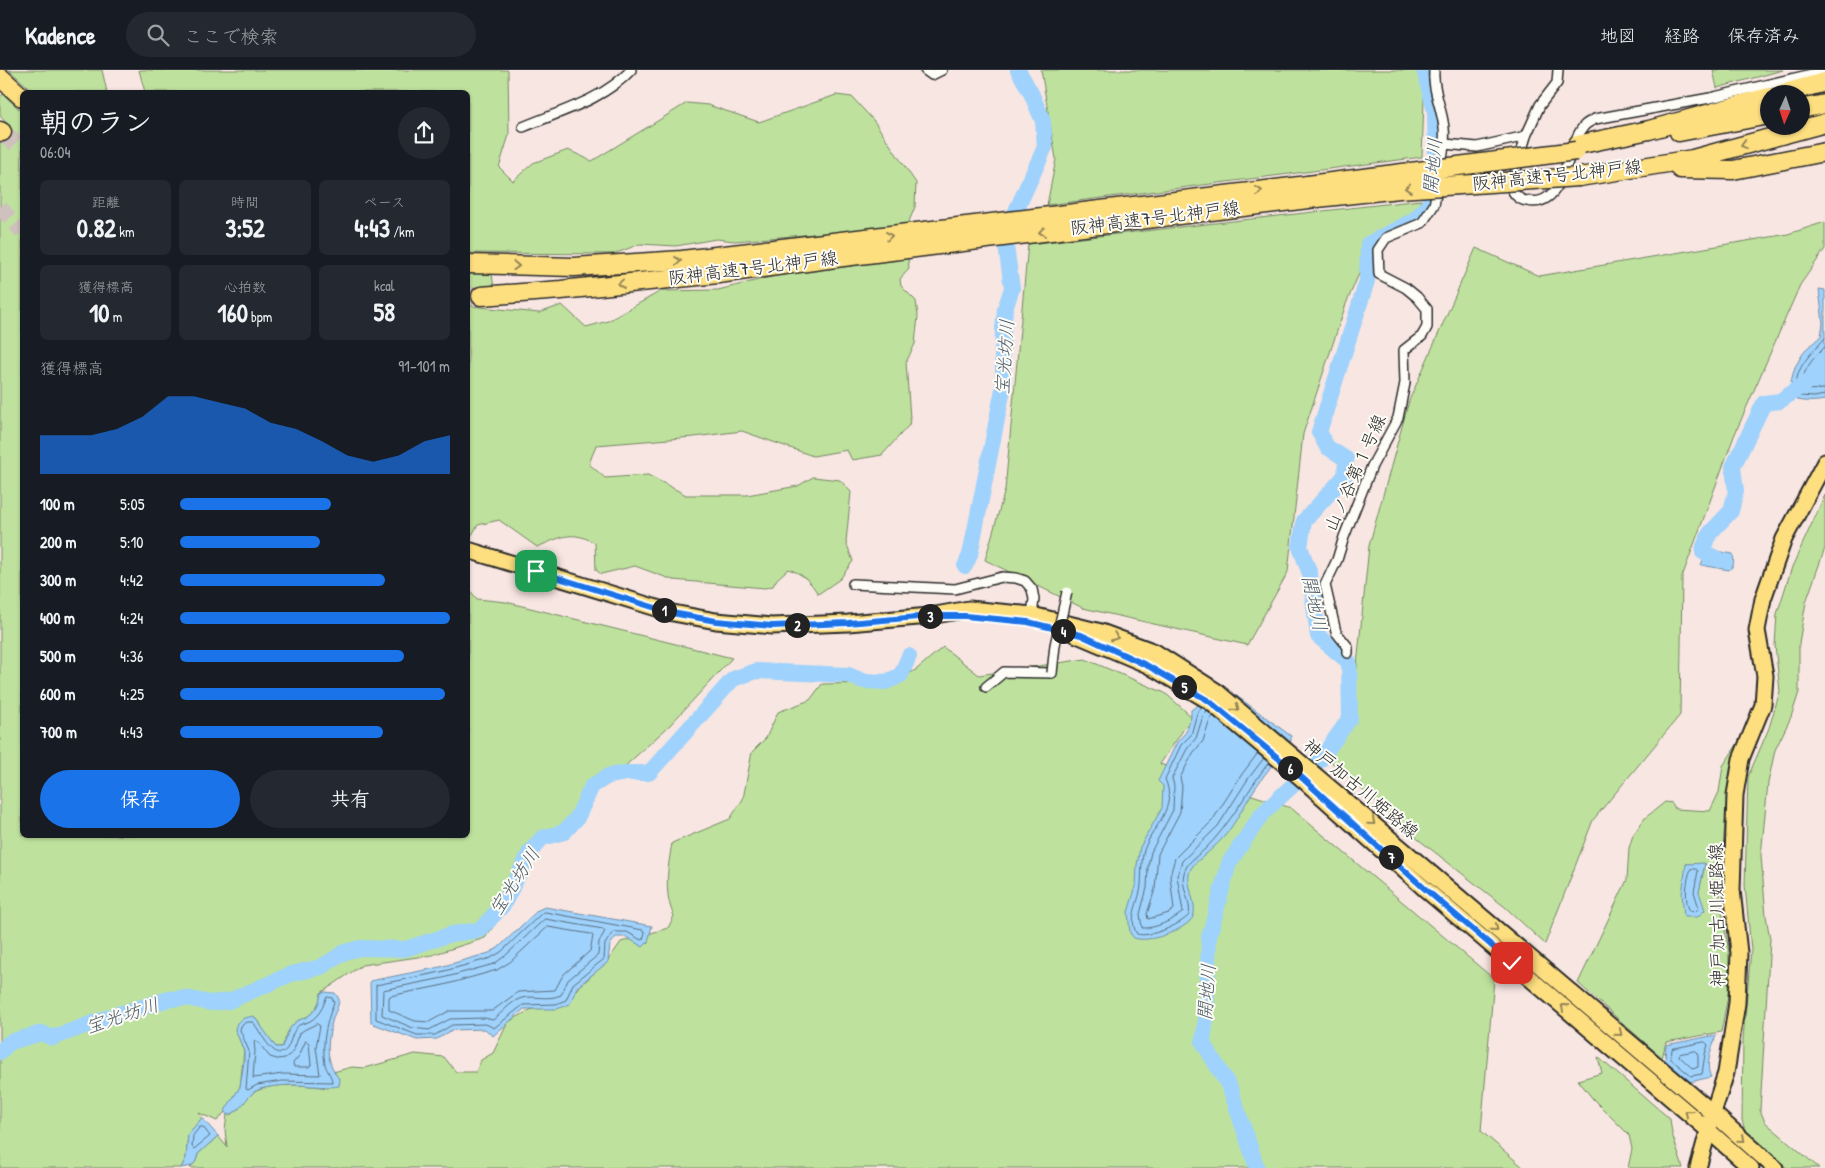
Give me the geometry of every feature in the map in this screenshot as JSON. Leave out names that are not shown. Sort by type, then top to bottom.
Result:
[{"type":"highway","points":[[0,77],[20,96]]},
{"type":"highway","points":[[1810,86],[1825,82]]},
{"type":"highway","points":[[1576,148],[1760,99]]},
{"type":"highway","points":[[1810,107],[1825,104]]},
{"type":"highway","name":"阪神高速7号北神戸線","points":[[470,264],[543,267],[602,266],[842,249],[1308,192],[1760,117]]},
{"type":"highway","name":"阪神高速7号北神戸線","points":[[1308,192],[1399,189],[1579,177],[1693,159],[1825,123]]},
{"type":"highway","points":[[1638,168],[1734,170],[1825,152]]},
{"type":"highway","name":"阪神高速7号北神戸線","points":[[481,296],[718,274],[842,249]]},
{"type":"main road","name":"神戸加古川姫路線","points":[[1698,1168],[1726,1074],[1736,1003],[1739,953],[1732,890],[1735,795],[1741,759],[1763,705],[1765,676],[1757,630],[1763,599],[1784,539],[1825,462]]},
{"type":"main road","name":"神戸加古川姫路線","points":[[470,551],[672,613],[716,621],[772,626],[848,623],[930,616],[965,616],[1028,622],[1081,635],[1148,666],[1216,691],[1330,795],[1431,894],[1751,1168]]},
{"type":"main road","name":"神戸加古川姫路線","points":[[930,616],[969,609],[1032,615],[1101,632],[1155,652],[1193,684]]},
{"type":"main road","name":"神戸加古川姫路線","points":[[1330,795],[1713,1113],[1775,1168]]},
{"type":"street","points":[[523,126],[599,96],[612,88],[631,70]]},
{"type":"street","points":[[928,73],[942,70]]},
{"type":"street","points":[[1434,70],[1433,81],[1441,106],[1445,129],[1444,144],[1477,147],[1526,136]]},
{"type":"street","points":[[1558,70],[1558,83],[1540,105],[1526,136],[1511,187],[1514,195],[1523,200],[1532,202],[1551,197],[1557,188],[1579,134],[1586,124],[1595,119],[1710,98],[1825,70]]},
{"type":"street","name":"山ノ谷第１号線","points":[[1348,653],[1348,647],[1336,632],[1325,585],[1337,560],[1372,466],[1398,418],[1405,383],[1404,350],[1422,336],[1427,327],[1427,309],[1417,297],[1406,288],[1379,274],[1378,250],[1386,238],[1422,223],[1434,205],[1444,144]]},
{"type":"street","points":[[853,584],[955,589],[1002,577],[1016,578],[1025,582],[1032,589],[1034,599],[1032,615]]},
{"type":"street","points":[[986,687],[1004,672],[1052,673],[1055,645],[1067,592]]},
{"type":"green space","points":[[9,70],[102,70],[107,90],[32,90]]},
{"type":"green space","points":[[139,70],[508,70],[509,135],[499,167],[513,181],[533,163],[568,150],[592,161],[687,103],[708,105],[759,122],[836,95],[852,97],[874,121],[916,183],[915,207],[907,226],[735,241],[716,239],[676,246],[640,244],[614,254],[470,253],[470,90],[144,90]]},
{"type":"green space","points":[[1041,70],[1429,70],[1424,98],[1422,157],[1047,205],[1056,159]]},
{"type":"green space","points":[[1713,70],[1783,70],[1717,88]]},
{"type":"green space","points":[[3,94],[19,109],[20,108],[20,838],[470,838],[470,590],[477,599],[506,602],[732,658],[669,726],[623,768],[585,793],[562,828],[530,855],[499,919],[485,938],[432,955],[362,965],[321,993],[319,1003],[313,1012],[290,1028],[283,1047],[276,1047],[263,1030],[259,1021],[235,1029],[244,1051],[240,1087],[225,1112],[217,1121],[199,1113],[202,1118],[188,1134],[186,1158],[181,1168],[0,1168],[0,138],[10,127],[0,116],[0,97]]},
{"type":"green space","points":[[1421,200],[1420,210],[1373,241],[1346,304],[1303,434],[1288,572],[1247,645],[1083,608],[985,560],[1005,490],[1028,244]]},
{"type":"green space","points":[[1825,222],[1825,249],[1800,285],[1734,436],[1682,577],[1680,715],[1593,820],[1545,944],[1505,907],[1414,836],[1328,759],[1354,695],[1369,546],[1409,401],[1476,248],[1539,276],[1788,234]]},
{"type":"green space","points":[[908,258],[909,269],[900,279],[901,286],[916,301],[918,316],[915,344],[906,362],[910,418],[909,425],[882,455],[852,460],[847,450],[813,456],[742,431],[596,445],[589,464],[605,478],[648,475],[686,495],[747,495],[798,486],[813,477],[840,480],[851,492],[846,542],[853,561],[840,579],[818,594],[806,578],[788,569],[777,579],[773,586],[765,588],[673,580],[635,566],[601,574],[596,570],[595,543],[579,536],[566,536],[537,547],[499,520],[478,525],[470,538],[470,306],[539,313],[562,305],[586,327],[608,321],[661,291],[718,290],[775,276]]},
{"type":"green space","points":[[470,272],[492,274],[494,288],[470,290]]},
{"type":"green space","points":[[1825,495],[1825,548],[1806,602],[1799,643],[1799,692],[1791,717],[1775,750],[1768,783],[1761,856],[1770,939],[1760,1110],[1765,1122],[1819,1168],[1787,1168],[1746,1134],[1742,1120],[1743,1039],[1751,950],[1745,885],[1748,777],[1769,728],[1780,691],[1775,646],[1777,614],[1792,567]]},
{"type":"green space","points":[[943,647],[979,675],[1085,659],[1165,693],[1192,717],[1160,764],[1291,808],[1494,979],[1481,1131],[1524,1168],[190,1168],[196,1161],[198,1154],[218,1136],[227,1147],[225,1130],[227,1115],[238,1110],[250,1095],[257,1091],[288,1085],[328,1088],[340,1080],[333,1072],[352,1067],[365,1068],[415,1054],[444,1057],[456,1072],[476,1072],[481,1060],[493,1053],[508,1022],[532,1009],[559,1006],[609,959],[621,942],[668,928],[674,916],[667,889],[672,843],[730,819],[743,799],[752,752],[766,738],[778,712],[810,700],[822,684],[893,683],[917,669]]},
{"type":"green space","points":[[1740,740],[1731,766],[1724,834],[1720,899],[1729,953],[1728,996],[1721,1032],[1666,1042],[1662,1058],[1578,983],[1627,880],[1629,848],[1633,835],[1645,818],[1665,802],[1672,803],[1675,809],[1710,811],[1719,792],[1723,766]],"holes":[[[1686,864],[1705,864],[1699,892]]]},
{"type":"green space","points":[[1598,1057],[1670,1119],[1672,1134],[1683,1168],[1628,1168],[1632,1149],[1629,1135],[1593,1099],[1578,1080],[1602,1073]]},
{"type":"water","points":[[1819,289],[1825,290],[1825,400],[1802,401],[1794,399],[1791,381],[1795,367],[1805,350],[1821,336],[1823,323]]},
{"type":"water","points":[[1711,550],[1733,554],[1734,563],[1729,570],[1701,565],[1705,555]]},
{"type":"water","points":[[1225,693],[1234,694],[1291,736],[1291,741],[1256,787],[1228,832],[1192,867],[1189,873],[1189,880],[1194,909],[1190,921],[1164,936],[1148,939],[1134,938],[1130,933],[1128,912],[1136,886],[1140,847],[1162,808],[1163,786],[1158,781],[1177,742],[1186,732],[1191,717],[1191,710],[1198,705],[1198,699]]},
{"type":"water","points":[[1705,863],[1699,892],[1705,910],[1698,917],[1684,917],[1682,894],[1686,864]]},
{"type":"water","points":[[545,907],[652,926],[648,942],[643,947],[626,937],[616,937],[610,945],[608,962],[577,987],[570,1004],[557,1009],[524,1009],[493,1036],[485,1029],[452,1030],[437,1039],[417,1040],[371,1023],[370,981],[440,967],[489,953],[498,948],[538,910]]},
{"type":"water","points":[[321,993],[335,993],[339,999],[331,1027],[328,1051],[331,1065],[340,1080],[339,1086],[286,1085],[260,1089],[255,1091],[237,1111],[227,1115],[226,1109],[240,1087],[244,1061],[244,1051],[235,1029],[237,1023],[244,1018],[254,1016],[276,1047],[282,1047],[290,1028],[313,1012],[319,1003]]},
{"type":"water","points":[[1716,1035],[1708,1067],[1711,1077],[1690,1082],[1665,1061],[1666,1045]]},
{"type":"water","points":[[202,1118],[218,1136],[198,1154],[192,1166],[181,1168],[186,1158],[188,1134]]},
{"type":"waterway","name":"宝光坊川","points":[[965,566],[970,555],[1004,381],[1003,329],[1005,309],[1012,288],[1006,246],[1016,211],[1045,147],[1043,121],[1031,93],[1018,70]]},
{"type":"waterway","name":"開地川","points":[[1257,1168],[1230,1088],[1203,1042],[1206,1018],[1209,937],[1229,863],[1262,814],[1320,760],[1350,718],[1349,662],[1318,636],[1310,574],[1300,547],[1304,521],[1345,476],[1346,459],[1327,447],[1319,432],[1367,281],[1368,244],[1414,220],[1429,205],[1436,156],[1435,111],[1424,70]]},
{"type":"waterway","points":[[1720,560],[1703,552],[1704,546],[1710,533],[1731,511],[1736,491],[1733,467],[1764,403],[1780,401],[1810,380]]},
{"type":"waterway","name":"宝光坊川","points":[[0,1052],[10,1042],[42,1033],[52,1038],[109,1017],[169,999],[186,998],[210,1003],[229,1001],[291,974],[321,967],[345,952],[360,948],[405,949],[452,934],[480,930],[503,905],[530,852],[542,838],[564,832],[577,818],[592,786],[608,776],[626,773],[649,773],[733,679],[756,671],[848,675],[863,681],[886,682],[901,675],[909,656]]},
{"type":"tunnel","points":[[2,132],[20,147]]},
{"type":"tunnel","points":[[0,207],[20,230]]},
{"type":"tunnel","points":[[470,296],[481,296]]},
{"type":"route","points":[[536,571],[672,613],[716,621],[772,626],[848,623],[930,616],[965,616],[1028,622],[1081,635],[1148,666],[1209,701],[1300,776],[1424,888],[1512,963]]}]
